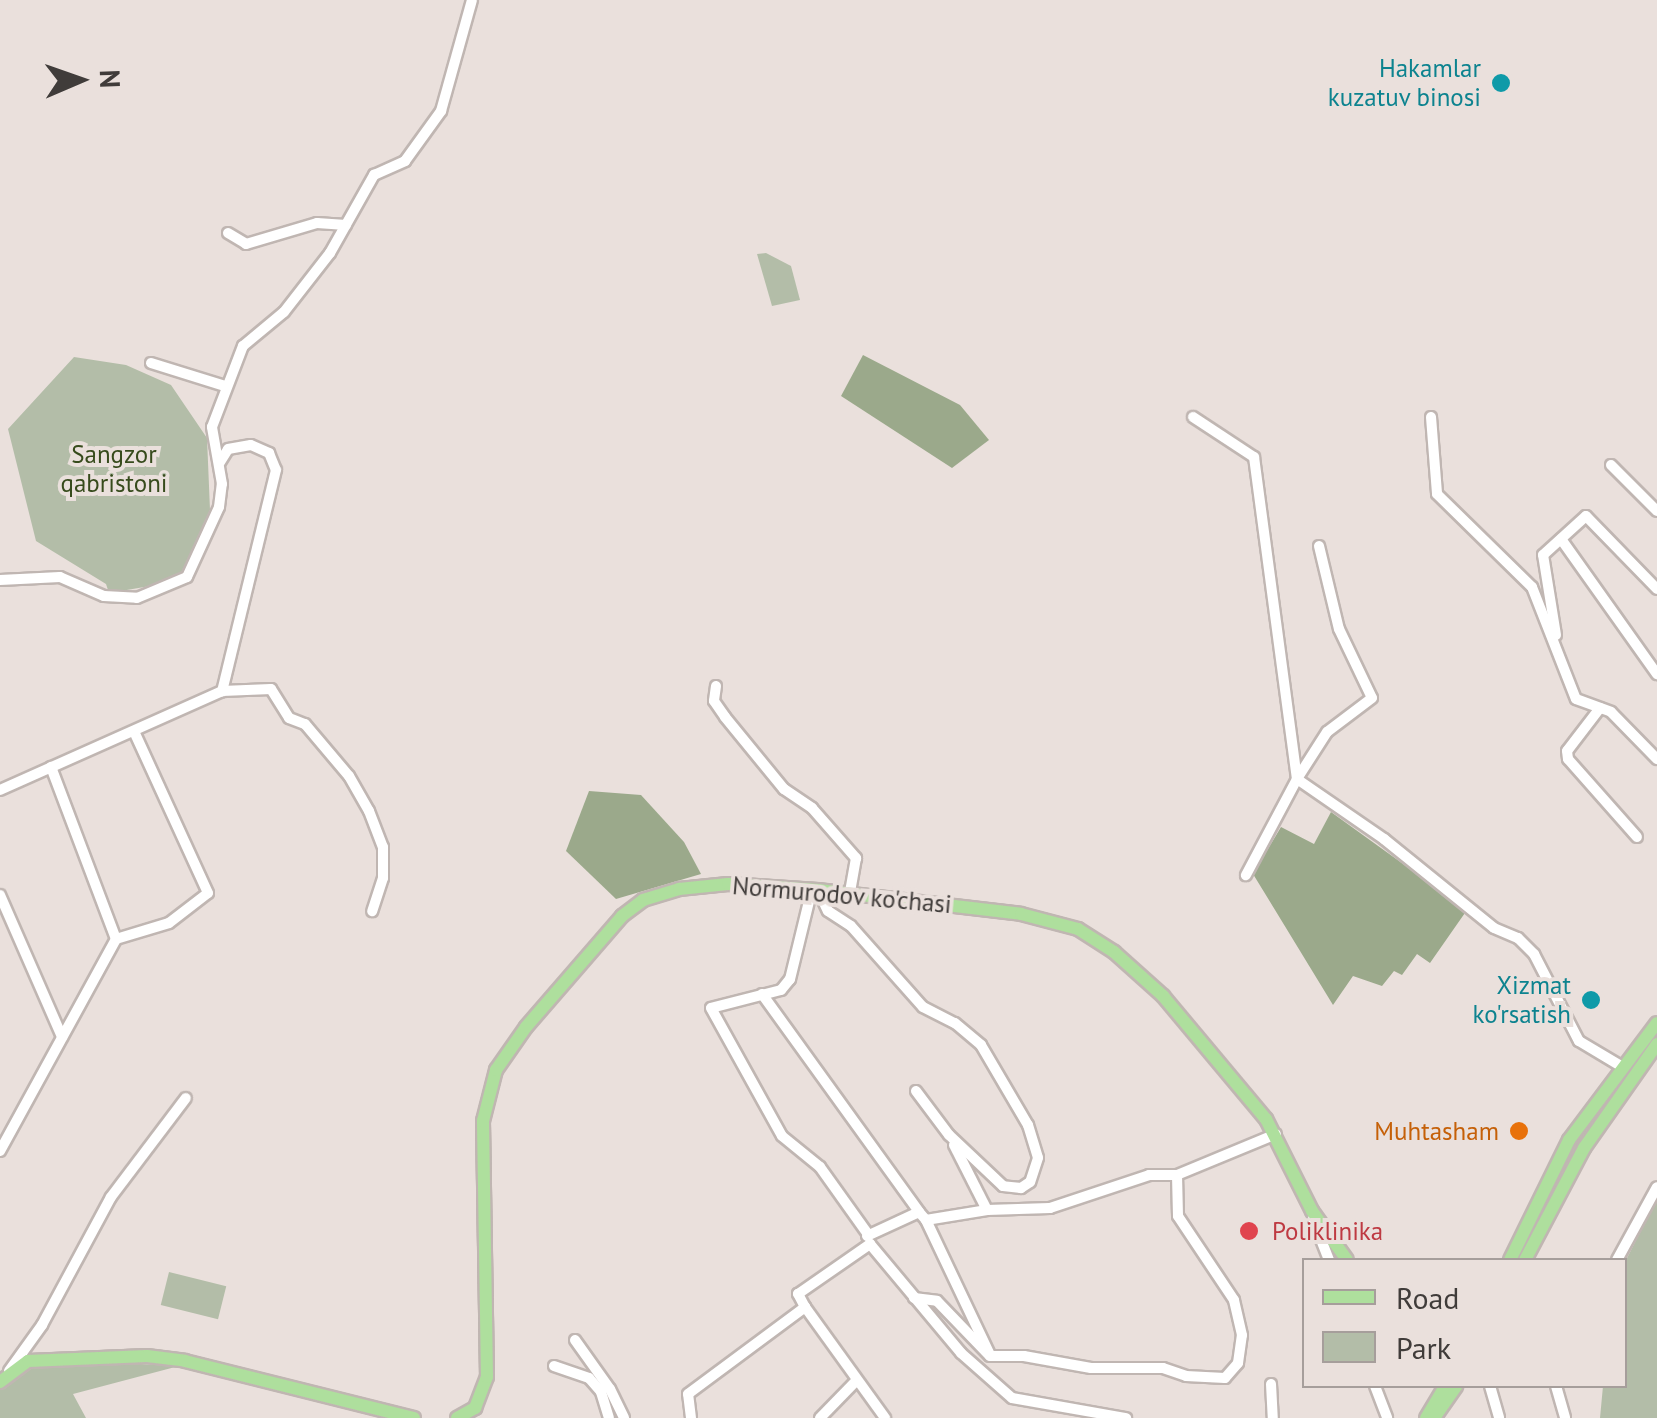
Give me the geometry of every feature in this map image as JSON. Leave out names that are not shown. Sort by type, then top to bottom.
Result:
[{"type":"main road","name":"Normurodov ko'chasi","points":[[457,1418],[475,1408],[487,1377],[483,1121],[491,1082],[510,1047],[622,916],[643,900],[714,884],[815,890],[1040,917],[1096,939],[1164,996],[1276,1134],[1306,1200],[1346,1258]]},
{"type":"main road","points":[[1511,1258],[1569,1140],[1657,1023]]},
{"type":"main road","points":[[1526,1258],[1584,1148],[1657,1044]]},
{"type":"main road","points":[[1569,1140],[1580,1137],[1584,1148]]},
{"type":"main road","points":[[4,1377],[28,1361],[147,1356],[414,1418]]},
{"type":"main road","points":[[1426,1418],[1443,1388]]},
{"type":"main road","points":[[1434,1418],[1455,1388]]},
{"type":"street","points":[[0,580],[60,577],[104,596],[137,598],[187,577],[219,507],[220,462],[212,427],[243,346],[284,312],[346,225],[374,175],[405,160],[441,111],[472,0]]},
{"type":"street","points":[[228,233],[246,244],[317,223],[346,225]]},
{"type":"street","points":[[151,363],[225,386]]},
{"type":"street","points":[[1430,417],[1437,494],[1532,587],[1576,700],[1611,712],[1657,759]]},
{"type":"street","points":[[1193,418],[1254,456],[1297,780],[1384,839],[1494,928],[1518,938],[1534,954],[1579,1041],[1622,1066]]},
{"type":"street","points":[[220,462],[228,449],[250,445],[269,452],[276,470],[222,691]]},
{"type":"street","points":[[1611,466],[1657,511]]},
{"type":"street","points":[[1559,655],[1544,556],[1586,516],[1656,587]]},
{"type":"street","points":[[1561,539],[1657,674]]},
{"type":"street","points":[[1246,876],[1297,780],[1328,732],[1372,698],[1339,630],[1319,546]]},
{"type":"street","points":[[716,686],[714,700],[725,718],[784,788],[812,808],[856,858],[850,894]]},
{"type":"street","points":[[0,790],[222,691],[271,689],[289,718],[305,724],[349,776],[383,847],[383,878],[372,911]]},
{"type":"street","points":[[1600,708],[1568,751],[1568,759],[1637,837]]},
{"type":"street","points":[[0,1151],[116,939],[169,924],[208,893],[134,730]]},
{"type":"street","points":[[51,767],[116,939]]},
{"type":"street","points":[[815,890],[790,979],[781,990],[712,1008],[782,1136],[820,1167],[912,1298],[961,1353],[1012,1398],[1126,1418]]},
{"type":"street","points":[[815,890],[828,911],[851,926],[923,1007],[956,1023],[981,1046],[1028,1125],[1038,1158],[1030,1182],[1020,1188],[1003,1186],[949,1136]]},
{"type":"street","points":[[0,895],[62,1037]]},
{"type":"street","points":[[762,994],[923,1216],[990,1356]]},
{"type":"street","points":[[916,1091],[949,1136],[987,1210]]},
{"type":"street","points":[[4,1377],[42,1325],[111,1196],[186,1098]]},
{"type":"street","points":[[885,1418],[798,1294],[868,1238],[923,1216],[1050,1208],[1149,1175],[1177,1175],[1276,1134]]},
{"type":"street","points":[[912,1298],[937,1302],[990,1356],[1024,1356],[1091,1368],[1163,1368],[1186,1376],[1226,1378],[1238,1363],[1242,1335],[1234,1300],[1178,1216],[1177,1175]]},
{"type":"street","points":[[1618,1258],[1657,1188]]},
{"type":"street","points":[[1306,1200],[1328,1258]]},
{"type":"street","points":[[691,1418],[688,1394],[804,1307]]},
{"type":"street","points":[[576,1340],[610,1389],[624,1418]]},
{"type":"street","points":[[554,1366],[588,1378],[601,1392],[609,1418]]},
{"type":"street","points":[[820,1418],[856,1381]]},
{"type":"street","points":[[1271,1384],[1273,1418]]},
{"type":"street","points":[[1377,1388],[1388,1418]]},
{"type":"street","points":[[1491,1388],[1499,1418]]},
{"type":"street","points":[[1557,1388],[1565,1418]]},
{"type":"green space","points":[[766,253],[791,266],[800,300],[772,306],[757,254]]},
{"type":"green space","points":[[863,355],[960,405],[989,440],[952,468],[841,396]]},
{"type":"green space","name":"Sangzor qabristoni","points":[[74,357],[126,365],[171,385],[207,438],[210,510],[182,573],[162,584],[109,593],[106,584],[36,541],[8,429]]},
{"type":"green space","points":[[589,791],[641,795],[684,842],[701,874],[616,899],[566,851]]},
{"type":"green space","points":[[1331,812],[1467,910],[1430,963],[1417,954],[1402,975],[1394,971],[1382,986],[1353,976],[1333,1005],[1253,874],[1281,827],[1314,844]]},
{"type":"green space","points":[[1657,1199],[1657,1418],[1600,1418],[1603,1388],[1627,1388],[1627,1258]]},
{"type":"green space","points":[[169,1272],[226,1286],[218,1319],[161,1305]]},
{"type":"green space","points":[[102,1362],[179,1366],[73,1394],[86,1418],[0,1418],[0,1387],[15,1375],[36,1367]]},
{"type":"place","name":"Hakamlar kuzatuv binosi","points":[[1501,83]]},
{"type":"place","name":"Xizmat ko'rsatish","points":[[1591,1000]]},
{"type":"place","name":"Muhtasham","points":[[1519,1131]]},
{"type":"place","name":"Poliklinika","points":[[1249,1231]]}]
